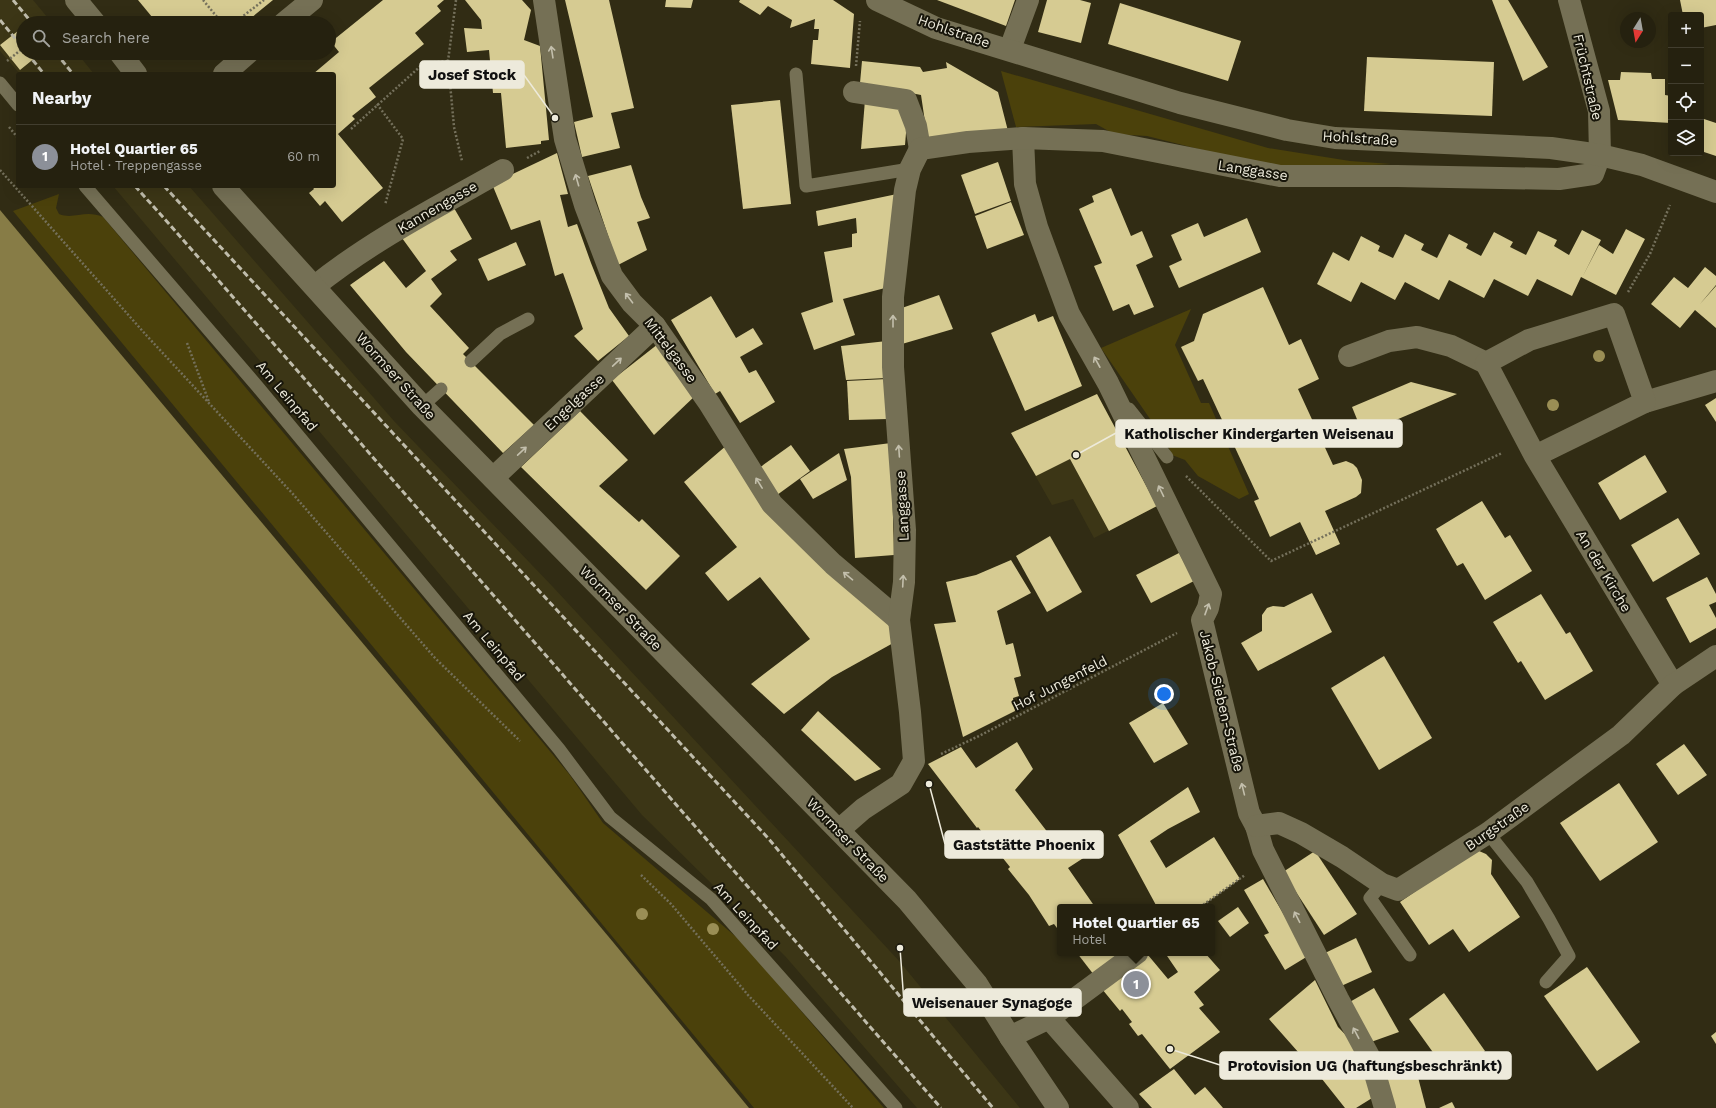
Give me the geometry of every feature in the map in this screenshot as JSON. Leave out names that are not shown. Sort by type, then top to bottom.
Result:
[{"type":"street","points":[[76,0],[89,16]]},
{"type":"street","points":[[293,16],[312,0]]},
{"type":"street","name":"Mittelgasse","points":[[544,0],[565,139],[585,205],[612,276],[632,303],[655,326],[710,403],[772,504],[833,564],[899,620]]},
{"type":"street","name":"Hohlstraße","points":[[877,0],[936,28],[1180,103],[1287,130],[1335,138],[1551,148],[1600,154],[1642,165],[1716,192]]},
{"type":"street","points":[[1010,50],[1028,0]]},
{"type":"street","name":"Früchtstraße","points":[[1569,0],[1599,111],[1600,154]]},
{"type":"street","points":[[125,60],[134,72]]},
{"type":"street","points":[[226,72],[240,60]]},
{"type":"street","points":[[854,92],[906,100],[916,126],[920,149]]},
{"type":"street","name":"Langgasse","points":[[839,830],[863,809],[900,784],[914,761],[910,712],[899,620],[904,582],[905,530],[893,367],[893,305],[905,190],[910,169],[920,149],[968,142],[1023,138],[1103,140],[1280,176],[1398,176],[1559,179],[1593,174],[1600,154]]},
{"type":"street","name":"Jakob-Sieben-Straße","points":[[1023,138],[1025,184],[1037,227],[1069,314],[1108,383],[1211,594],[1208,608],[1202,620],[1249,812],[1256,826],[1263,850],[1338,999],[1371,1060],[1385,1108]]},
{"type":"street","name":"Kannengasse","points":[[315,286],[339,267],[405,224],[503,170]]},
{"type":"street","name":"Wormser Straße","points":[[225,188],[422,406],[907,900],[977,984],[1010,1037],[1058,1108]]},
{"type":"street","points":[[1349,356],[1389,341],[1417,337],[1451,346],[1486,363],[1529,340],[1614,314],[1645,402]]},
{"type":"street","name":"Engelgasse","points":[[494,478],[655,326]]},
{"type":"street","name":"An der Kirche","points":[[1486,363],[1531,449],[1673,685]]},
{"type":"street","points":[[1531,449],[1645,402],[1716,381]]},
{"type":"street","name":"Burgstraße","points":[[1256,826],[1279,823],[1342,857],[1382,884],[1398,890],[1488,833],[1621,735],[1673,685],[1716,656]]},
{"type":"street","points":[[1010,1037],[1049,1018],[1133,956]]},
{"type":"street","points":[[1049,1018],[1128,1108]]},
{"type":"lane","points":[[796,74],[806,186],[910,169]]},
{"type":"lane","points":[[0,83],[16,103]]},
{"type":"lane","name":"Am Leinpfad","points":[[87,188],[293,429],[559,749],[610,817],[711,899],[896,1108]]},
{"type":"lane","points":[[471,361],[500,334],[528,319]]},
{"type":"lane","points":[[1108,383],[1167,457]]},
{"type":"lane","points":[[422,406],[441,388]]},
{"type":"lane","points":[[1488,833],[1527,882],[1550,919],[1569,956],[1546,982]]},
{"type":"lane","points":[[1382,884],[1370,898],[1410,955]]},
{"type":"path","points":[[203,0],[216,16]]},
{"type":"path","points":[[243,16],[264,0]]},
{"type":"path","points":[[456,0],[448,61],[454,127],[468,189]]},
{"type":"path","points":[[854,92],[860,16]]},
{"type":"path","points":[[6,62],[16,54]]},
{"type":"path","points":[[350,129],[424,63],[448,61]]},
{"type":"path","points":[[377,104],[403,140],[378,228],[384,239]]},
{"type":"path","points":[[503,170],[565,139]]},
{"type":"path","points":[[0,170],[147,336],[292,493],[435,658],[524,745]]},
{"type":"path","points":[[1614,314],[1650,254],[1671,202]]},
{"type":"path","points":[[1167,457],[1271,561],[1531,449]]},
{"type":"path","name":"Hof Jungenfeld","points":[[940,754],[979,736],[1202,620]]},
{"type":"path","points":[[1204,904],[1254,869],[1248,857],[1263,850]]},
{"type":"path","points":[[638,872],[671,904],[748,995],[853,1108]]},
{"type":"shaded area","points":[[0,0],[33,0],[46,16],[16,16],[16,60],[83,60],[92,72],[18,72],[0,51]]},
{"type":"shaded area","points":[[1001,71],[1268,148],[1350,161],[1391,164],[1304,169],[1258,164],[1147,136],[1114,134],[1096,124],[1016,127]]},
{"type":"shaded area","points":[[115,188],[191,188],[394,421],[553,587],[900,962],[1020,1108],[917,1108],[785,956],[642,815]]},
{"type":"shaded area","points":[[59,194],[56,208],[59,214],[70,216],[91,214],[103,217],[569,774],[603,823],[742,942],[884,1108],[754,1108],[13,211]]},
{"type":"shaded area","points":[[0,210],[613,942],[749,1108],[0,1108]]},
{"type":"shaded area","points":[[1191,309],[1175,345],[1201,403],[1209,403],[1249,494],[1239,499],[1198,476],[1185,460],[1172,455],[1166,442],[1101,348]]},
{"type":"shaded area","points":[[1097,394],[1157,506],[1094,538],[1073,499],[1052,505],[1011,433]]},
{"type":"building","points":[[138,0],[273,0],[254,16],[151,16]]},
{"type":"building","points":[[383,0],[444,0],[437,6],[441,11],[415,33],[424,44],[369,88],[376,97],[352,116],[355,119],[338,134],[383,188],[342,222],[325,201],[320,206],[309,193],[313,188],[336,188],[336,72],[315,72],[330,60],[336,60],[336,55],[339,52],[336,48],[336,38]]},
{"type":"building","points":[[465,0],[522,0],[531,10],[524,40],[540,46],[549,140],[541,141],[541,144],[506,148],[501,93],[493,93],[489,50],[467,52],[464,28],[482,29],[481,20]]},
{"type":"building","points":[[565,0],[609,0],[634,108],[611,113],[620,148],[582,157],[574,122],[593,117]]},
{"type":"building","points":[[666,0],[693,0],[691,8],[665,7]]},
{"type":"building","points":[[740,0],[833,0],[854,14],[850,68],[811,64],[813,40],[818,40],[819,29],[814,29],[815,19],[790,28],[792,20],[768,6],[760,15],[739,2]]},
{"type":"building","points":[[937,0],[1015,0],[1006,26]]},
{"type":"building","points":[[1047,0],[1080,0],[1091,3],[1081,43],[1038,32]]},
{"type":"building","points":[[1492,0],[1508,0],[1548,67],[1523,81]]},
{"type":"building","points":[[1680,0],[1716,0],[1716,25],[1704,27],[1704,12],[1682,12]]},
{"type":"building","points":[[1120,3],[1241,41],[1228,81],[1108,44]]},
{"type":"building","points":[[16,32],[16,60],[32,60],[20,70],[0,45]]},
{"type":"building","points":[[1367,57],[1494,62],[1492,116],[1364,111]]},
{"type":"building","points":[[862,61],[920,67],[923,72],[947,68],[946,62],[998,92],[1008,131],[928,142],[921,95],[860,83]]},
{"type":"building","points":[[1621,72],[1651,73],[1652,79],[1665,79],[1665,95],[1668,96],[1668,123],[1618,120],[1608,80],[1620,80]]},
{"type":"building","points":[[780,100],[791,204],[743,209],[731,105]]},
{"type":"building","points":[[865,100],[900,106],[907,121],[905,145],[861,149]]},
{"type":"building","points":[[1704,119],[1716,123],[1716,156],[1704,152]]},
{"type":"building","points":[[557,153],[568,194],[560,195],[568,227],[577,224],[609,308],[629,336],[598,361],[574,336],[583,329],[563,273],[555,276],[540,220],[511,230],[492,184]]},
{"type":"building","points":[[998,162],[1011,201],[975,214],[961,175]]},
{"type":"building","points":[[631,165],[641,197],[650,218],[637,222],[647,250],[618,265],[588,176]]},
{"type":"building","points":[[1111,188],[1131,236],[1142,231],[1153,257],[1136,265],[1154,307],[1134,315],[1129,304],[1113,311],[1094,266],[1102,263],[1079,209],[1094,202],[1092,196]]},
{"type":"building","points":[[897,194],[885,288],[843,299],[855,335],[814,350],[801,313],[833,302],[824,252],[852,247],[852,234],[857,233],[856,218],[818,226],[816,211]]},
{"type":"building","points":[[1011,202],[1024,235],[987,249],[975,216]]},
{"type":"building","points":[[454,208],[472,239],[450,251],[457,260],[431,279],[442,294],[430,306],[469,348],[463,354],[534,425],[503,453],[406,352],[350,285],[384,261],[406,288],[426,271],[402,238]]},
{"type":"building","points":[[1247,218],[1261,252],[1179,288],[1169,266],[1182,260],[1171,235],[1198,223],[1204,237]]},
{"type":"building","points":[[1626,229],[1645,239],[1616,295],[1581,277],[1572,296],[1537,279],[1528,296],[1494,279],[1484,298],[1449,280],[1439,300],[1405,282],[1395,300],[1361,282],[1351,302],[1317,284],[1333,252],[1349,261],[1361,236],[1380,246],[1378,251],[1393,258],[1405,234],[1424,244],[1421,250],[1437,258],[1449,234],[1468,244],[1466,248],[1481,256],[1494,232],[1513,242],[1510,247],[1526,255],[1538,231],[1557,240],[1554,246],[1569,255],[1582,230],[1601,240],[1583,276],[1599,245],[1613,254]]},
{"type":"building","points":[[516,242],[526,265],[488,281],[478,259]]},
{"type":"building","points":[[1705,267],[1716,276],[1716,285],[1700,304],[1716,286],[1716,328],[1695,310],[1680,328],[1651,304],[1674,277],[1688,288]]},
{"type":"building","points":[[1263,287],[1289,345],[1301,339],[1319,379],[1298,389],[1333,465],[1346,461],[1353,464],[1357,468],[1362,480],[1361,493],[1356,497],[1325,511],[1340,544],[1316,555],[1300,522],[1270,537],[1254,501],[1259,499],[1203,379],[1198,381],[1181,347],[1194,341],[1203,314]]},
{"type":"building","points":[[939,295],[953,329],[902,344],[899,309]]},
{"type":"building","points":[[711,296],[736,338],[753,328],[763,344],[740,357],[749,373],[756,370],[775,402],[740,423],[720,391],[715,394],[671,320]]},
{"type":"building","points":[[1035,314],[1038,322],[1053,316],[1082,386],[1025,411],[991,333]]},
{"type":"building","points":[[887,341],[886,378],[846,380],[841,346]]},
{"type":"building","points":[[658,344],[697,394],[654,435],[612,380]]},
{"type":"building","points":[[887,379],[888,419],[849,420],[847,381]]},
{"type":"building","points":[[1411,382],[1457,394],[1363,434],[1352,407]]},
{"type":"building","points":[[1097,394],[1157,506],[1109,531],[1070,459],[1036,476],[1011,433]]},
{"type":"building","points":[[1716,398],[1716,422],[1705,405]]},
{"type":"building","points":[[580,411],[628,460],[599,486],[639,522],[642,519],[680,556],[646,590],[521,467]]},
{"type":"building","points":[[891,443],[894,555],[855,558],[851,477],[844,449]]},
{"type":"building","points":[[727,445],[884,612],[895,642],[832,677],[784,714],[751,684],[810,639],[760,577],[728,601],[705,573],[737,547],[684,482]]},
{"type":"building","points":[[791,445],[810,471],[777,495],[759,468]]},
{"type":"building","points":[[839,453],[847,480],[813,499],[800,479]]},
{"type":"building","points":[[1645,455],[1667,492],[1620,520],[1598,483]]},
{"type":"building","points":[[1482,501],[1505,538],[1510,535],[1532,571],[1485,600],[1463,563],[1457,566],[1436,529]]},
{"type":"building","points":[[1678,518],[1700,554],[1653,582],[1631,545]]},
{"type":"building","points":[[1050,536],[1082,592],[1047,612],[1016,556]]},
{"type":"building","points":[[1179,553],[1194,581],[1151,603],[1136,575]]},
{"type":"building","points":[[1011,560],[1031,593],[997,611],[1006,645],[1013,643],[1021,676],[1014,678],[1019,696],[1013,698],[1015,711],[963,737],[934,624],[956,622],[946,582],[976,575]]},
{"type":"building","points":[[1707,577],[1716,594],[1716,602],[1709,605],[1716,618],[1716,628],[1690,643],[1666,598]]},
{"type":"building","points":[[1312,593],[1332,632],[1258,671],[1241,643],[1262,631],[1262,615],[1267,608],[1273,606],[1284,607]]},
{"type":"building","points":[[1541,594],[1566,634],[1570,632],[1593,671],[1545,700],[1521,661],[1518,663],[1493,622]]},
{"type":"building","points":[[1384,656],[1432,738],[1379,770],[1331,688]]},
{"type":"building","points":[[1163,703],[1188,744],[1154,763],[1129,723]]},
{"type":"building","points":[[818,711],[881,769],[855,781],[801,730]]},
{"type":"building","points":[[1017,742],[1033,769],[1015,790],[1062,851],[1077,840],[1088,855],[1068,868],[1093,904],[1057,904],[1057,928],[1054,924],[1049,926],[1029,895],[1008,869],[1010,867],[978,827],[977,828],[928,764],[961,747],[976,768]]},
{"type":"building","points":[[1684,744],[1707,775],[1678,795],[1656,764]]},
{"type":"building","points":[[1619,783],[1658,842],[1600,881],[1560,823]]},
{"type":"building","points":[[1188,787],[1200,812],[1168,829],[1150,841],[1166,868],[1214,837],[1240,879],[1204,904],[1155,904],[1118,835]]},
{"type":"building","points":[[1315,851],[1357,914],[1324,935],[1283,872]]},
{"type":"building","points":[[1479,851],[1486,854],[1492,860],[1491,874],[1520,917],[1469,952],[1453,929],[1429,945],[1400,902],[1469,854]]},
{"type":"building","points":[[1263,879],[1308,956],[1285,970],[1264,935],[1269,933],[1244,890]]},
{"type":"building","points":[[1238,907],[1249,923],[1230,937],[1218,921]]},
{"type":"building","points":[[1356,938],[1372,972],[1339,987],[1323,954]]},
{"type":"building","points":[[1079,956],[1122,956],[1094,975]]},
{"type":"building","points":[[1147,956],[1149,956],[1168,979],[1178,972],[1167,956],[1208,956],[1220,970],[1194,992],[1204,1005],[1199,1008],[1220,1032],[1170,1069],[1142,1034],[1138,1036],[1129,1024],[1132,1022],[1122,1009],[1120,1011],[1102,989]]},
{"type":"building","points":[[1587,967],[1640,1042],[1597,1071],[1544,996]]},
{"type":"building","points":[[1315,980],[1338,1027],[1365,1055],[1377,1095],[1356,1108],[1345,1108],[1322,1079],[1269,1019]]},
{"type":"building","points":[[1374,988],[1399,1032],[1371,1042],[1348,1003]]},
{"type":"building","points":[[1444,993],[1485,1051],[1450,1076],[1409,1019]]},
{"type":"building","points":[[1716,1032],[1716,1044],[1711,1036]]},
{"type":"building","points":[[1413,1058],[1426,1108],[1395,1108],[1383,1067]]},
{"type":"building","points":[[1174,1069],[1195,1095],[1205,1087],[1223,1108],[1152,1108],[1139,1094]]},
{"type":"building","points":[[1452,1102],[1455,1108],[1439,1108]]},
{"type":"railway","points":[[13,0],[26,16]]},
{"type":"railway","points":[[0,20],[16,39]]},
{"type":"railway","points":[[33,60],[42,72]]},
{"type":"railway","points":[[62,60],[71,72]]},
{"type":"railway","points":[[137,188],[941,1108]]},
{"type":"railway","points":[[166,188],[768,838],[993,1108]]},
{"type":"place","name":"Josef Stock","points":[[555,118]]},
{"type":"place","name":"Katholischer Kindergarten Weisenau","points":[[1076,455]]},
{"type":"place","name":"Gaststätte Phoenix","points":[[929,784]]},
{"type":"place","name":"Weisenauer Synagoge","points":[[900,948]]},
{"type":"place","name":"Hotel Quartier 65","points":[[1136,984]]},
{"type":"place","name":"Protovision UG (haftungsbeschränkt)","points":[[1170,1049]]}]
